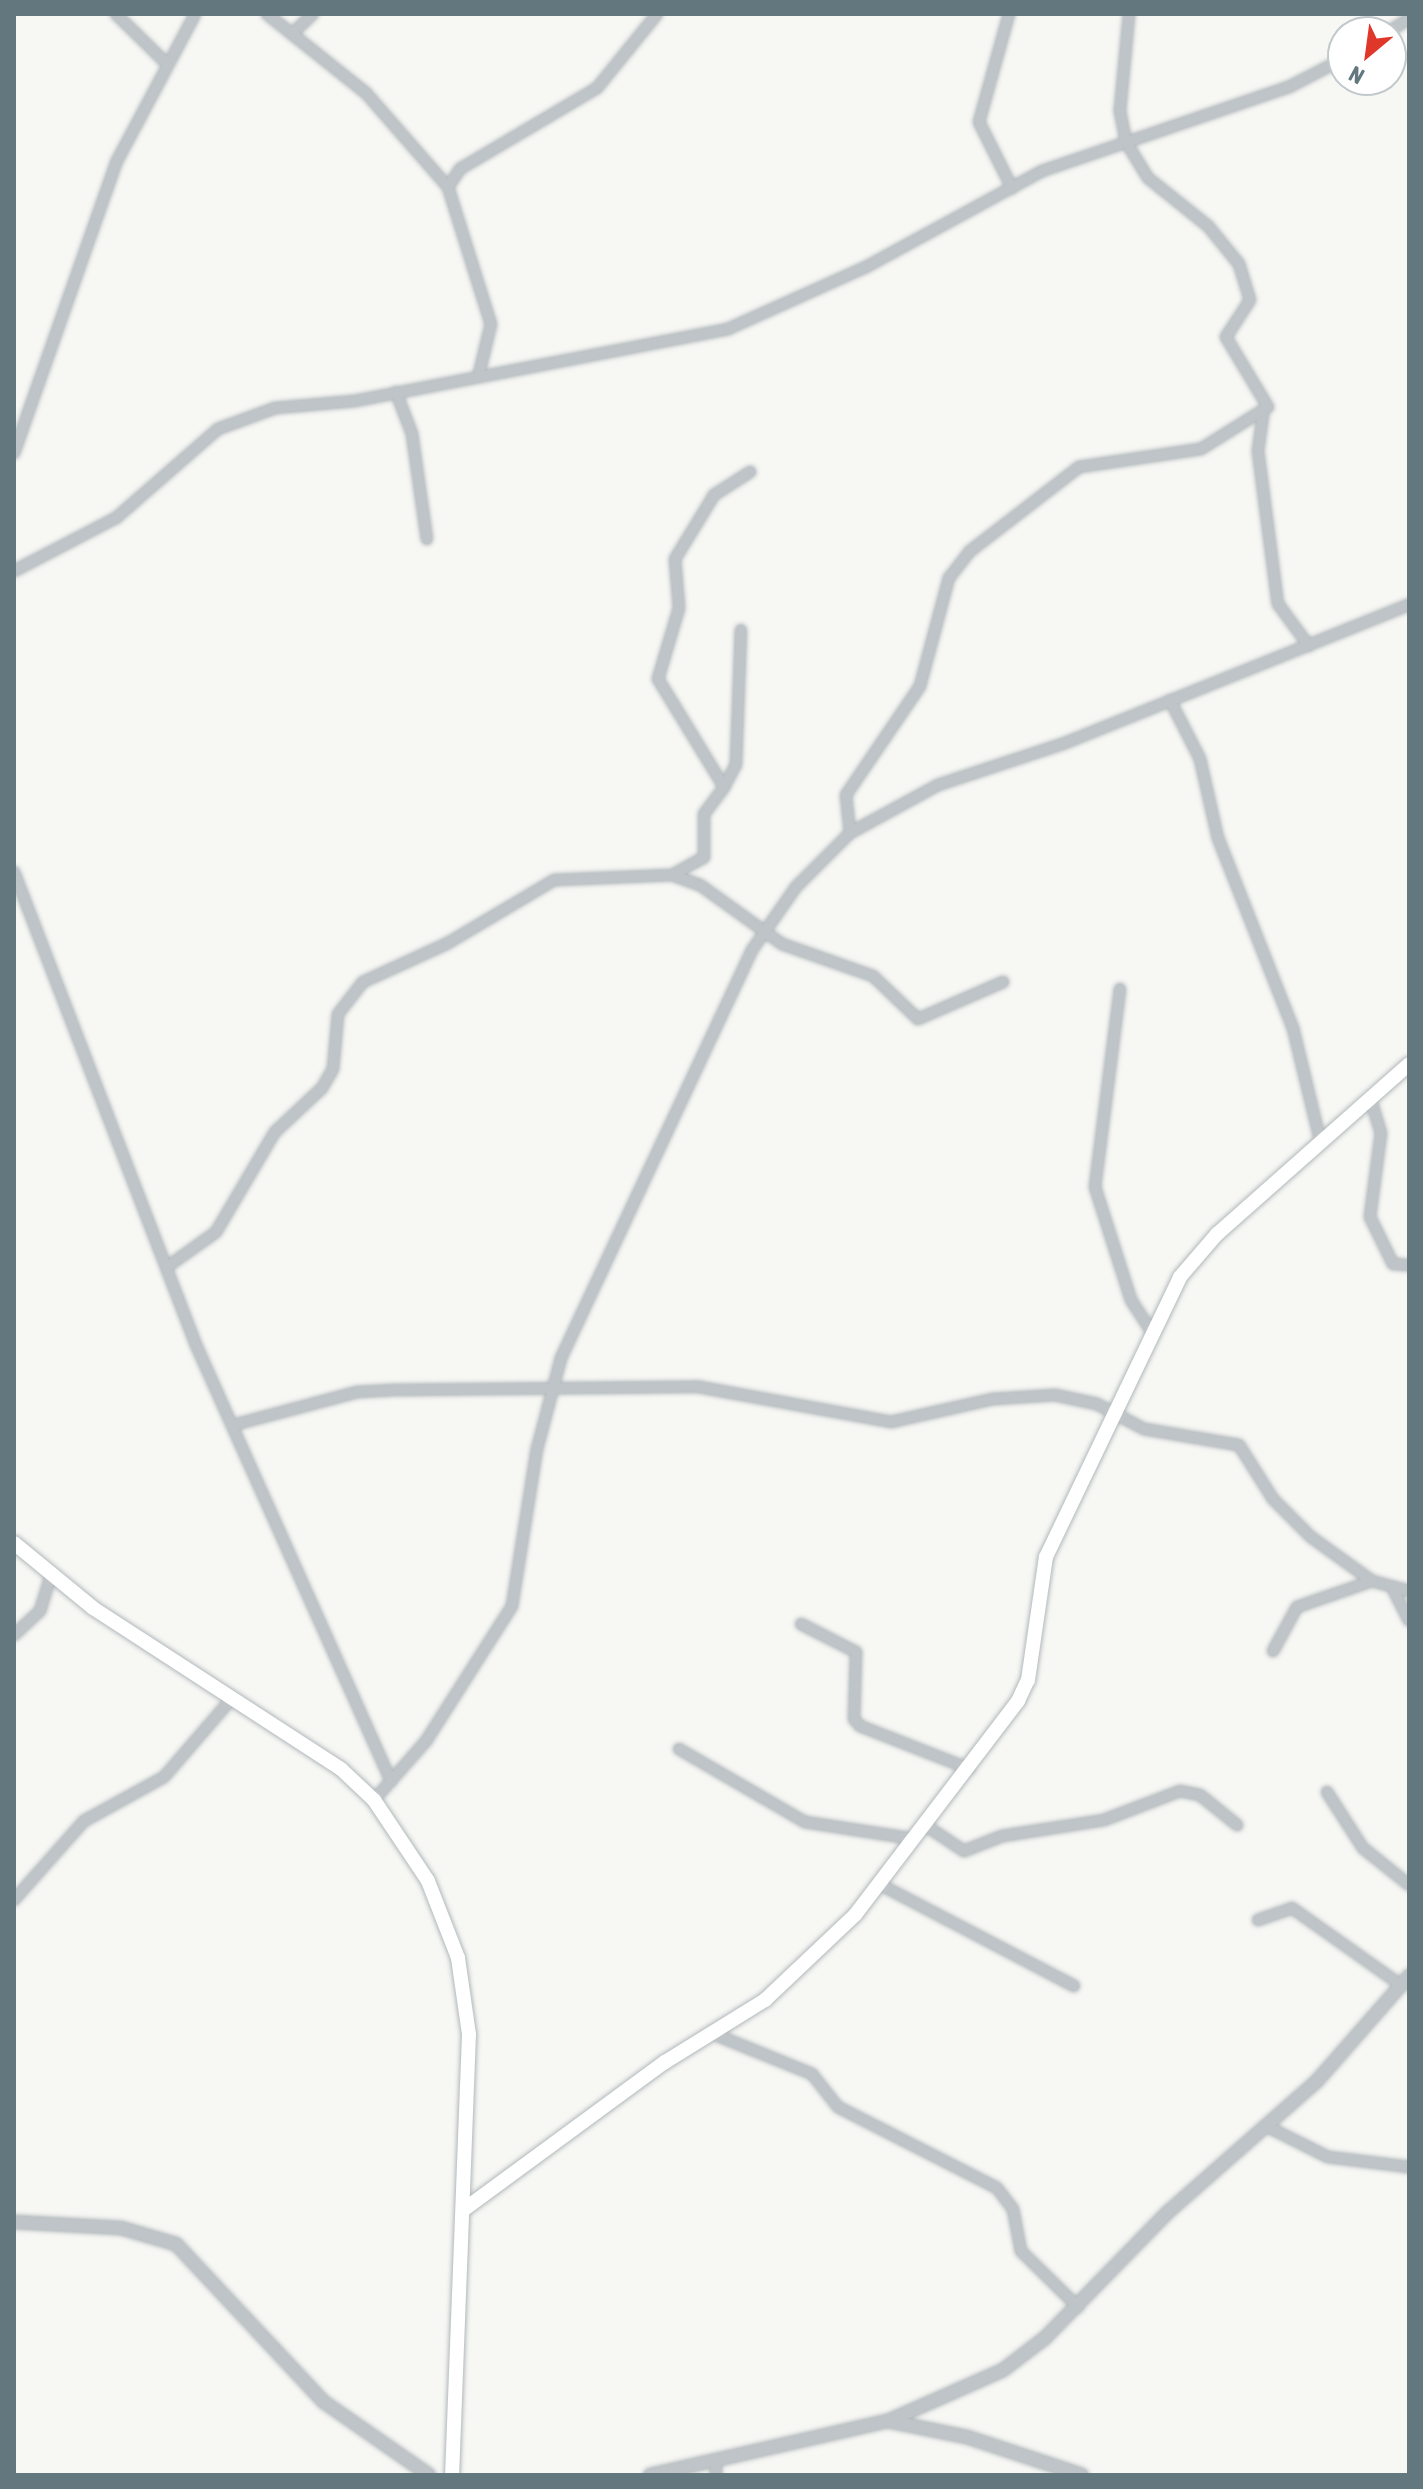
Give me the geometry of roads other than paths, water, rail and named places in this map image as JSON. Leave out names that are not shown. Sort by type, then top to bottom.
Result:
[{"type":"main road","points":[[466,2208],[665,2062],[716,2035],[829,1945],[970,1769],[1028,1680],[1046,1557],[1151,1331],[1196,1256],[1320,1140],[1409,1064]]},
{"type":"main road","points":[[14,1543],[51,1575],[233,1697],[374,1800],[428,1881],[458,1958],[469,2034],[466,2208],[452,2475]]},
{"type":"street","points":[[116,14],[166,63]]},
{"type":"street","points":[[14,453],[80,254],[166,63],[195,14]]},
{"type":"street","points":[[267,14],[366,93],[448,187],[491,324],[479,374]]},
{"type":"street","points":[[292,34],[313,14]]},
{"type":"street","points":[[448,187],[460,169],[597,88],[657,14]]},
{"type":"street","points":[[1009,14],[979,122],[1012,188]]},
{"type":"street","points":[[1129,14],[1120,110],[1126,142],[1148,178],[1186,205],[1239,264],[1250,300],[1226,337],[1268,400],[1258,451],[1278,604],[1309,646]]},
{"type":"street","points":[[14,571],[116,518],[218,429],[275,408],[396,392],[742,324],[1012,188],[1126,142],[1289,87],[1327,67]]},
{"type":"street","points":[[435,169],[460,169]]},
{"type":"street","points":[[396,392],[412,434],[427,539]]},
{"type":"street","points":[[850,833],[846,795],[920,686],[949,578],[969,552],[1079,467],[1201,449],[1264,413]]},
{"type":"street","points":[[724,787],[662,689],[659,665],[679,608],[675,559],[714,495],[750,472]]},
{"type":"street","points":[[374,1800],[444,1715],[512,1606],[552,1392],[763,928],[850,833],[938,785],[1170,700],[1409,605]]},
{"type":"street","points":[[167,1267],[216,1232],[275,1132],[322,1088],[333,1069],[338,1014],[363,982],[448,943],[554,880],[672,875],[704,857],[704,814],[736,764],[741,630]]},
{"type":"street","points":[[1170,700],[1203,769],[1218,838],[1293,1028],[1320,1140]]},
{"type":"street","points":[[14,872],[167,1267],[391,1781]]},
{"type":"street","points":[[672,875],[810,957],[873,976],[918,1019],[1003,982]]},
{"type":"street","points":[[1120,989],[1095,1187],[1131,1300],[1151,1331]]},
{"type":"street","points":[[1370,1097],[1381,1133],[1370,1217],[1393,1264],[1409,1265]]},
{"type":"street","points":[[237,1424],[357,1392],[734,1389],[891,1422],[993,1399],[1055,1395],[1112,1412],[1144,1429],[1239,1445],[1273,1499],[1372,1581],[1394,1591],[1409,1591]]},
{"type":"street","points":[[14,1635],[40,1611],[51,1575]]},
{"type":"street","points":[[1273,1651],[1297,1607],[1372,1581]]},
{"type":"street","points":[[1394,1591],[1409,1620]]},
{"type":"street","points":[[801,1624],[856,1652],[854,1719],[860,1726],[970,1769]]},
{"type":"street","points":[[14,1900],[84,1821],[164,1777],[233,1697]]},
{"type":"street","points":[[679,1749],[805,1822],[915,1839]]},
{"type":"street","points":[[925,1825],[964,1851],[1002,1836],[1104,1820],[1180,1791],[1200,1795],[1237,1825]]},
{"type":"street","points":[[1327,1792],[1363,1848],[1409,1885]]},
{"type":"street","points":[[879,1884],[1074,1986]]},
{"type":"street","points":[[650,2475],[888,2421],[1003,2370],[1078,2307],[1168,2212],[1268,2127],[1405,1981],[1292,1908],[1258,1920]]},
{"type":"street","points":[[716,2035],[812,2074],[838,2107],[997,2188],[1013,2209],[1021,2251],[1078,2307]]},
{"type":"street","points":[[1268,2127],[1328,2157],[1409,2167]]},
{"type":"street","points":[[14,2222],[121,2228],[176,2244],[324,2402],[429,2475]]},
{"type":"street","points":[[888,2421],[967,2437],[1082,2475]]},
{"type":"street","points":[[716,2460],[716,2475]]}]
